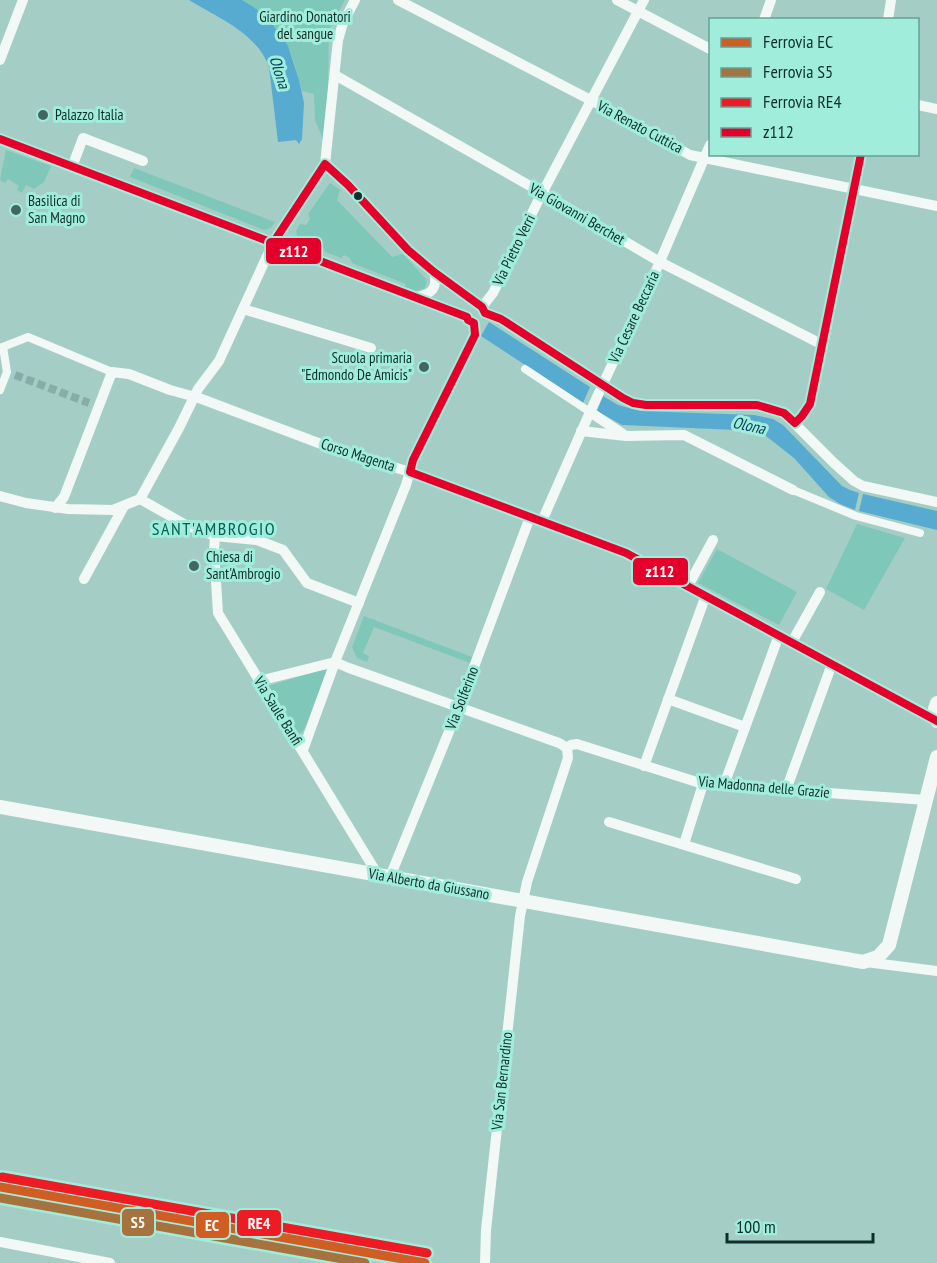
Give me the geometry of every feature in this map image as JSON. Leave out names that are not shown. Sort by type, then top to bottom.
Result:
[{"type":"street","points":[[0,60],[23,0]]},
{"type":"street","points":[[0,496],[55,508],[112,510],[140,499],[198,389],[219,361],[273,243],[324,164],[338,40],[343,23],[355,0]]},
{"type":"street","name":"Via Renato Cuttica","points":[[398,0],[690,154],[937,206]]},
{"type":"street","points":[[617,0],[709,48]]},
{"type":"street","name":"Via Pietro Verri","points":[[482,308],[493,294],[644,0]]},
{"type":"street","points":[[765,18],[771,0]]},
{"type":"street","points":[[888,18],[891,0]]},
{"type":"street","name":"Via Giovanni Berchet","points":[[335,75],[660,262],[824,345]]},
{"type":"street","points":[[919,105],[937,109]]},
{"type":"street","points":[[72,167],[83,138],[143,161]]},
{"type":"street","points":[[0,139],[416,297],[470,320],[481,321],[484,317],[482,308]]},
{"type":"street","name":"Via Cesare Beccaria","points":[[542,521],[709,149]]},
{"type":"street","points":[[795,423],[810,404],[824,345],[861,156]]},
{"type":"street","points":[[324,164],[348,185],[408,250],[434,272],[482,308],[601,387],[633,403],[646,405],[757,405],[784,413],[854,481],[863,486],[937,502]]},
{"type":"street","points":[[416,297],[426,295],[433,289],[436,281],[434,272]]},
{"type":"street","points":[[303,750],[413,460],[475,336],[466,314],[468,307],[471,305],[482,308]]},
{"type":"street","points":[[243,309],[371,348]]},
{"type":"street","name":"Corso Magenta","points":[[2,348],[28,337],[112,372],[129,374],[337,450],[410,472],[626,553],[937,721]]},
{"type":"street","points":[[0,390],[11,373],[2,348]]},
{"type":"street","points":[[525,369],[626,436]]},
{"type":"street","points":[[55,508],[64,497],[94,405],[112,372]]},
{"type":"street","points":[[581,431],[626,436],[684,435],[793,490],[856,516],[920,533]]},
{"type":"street","points":[[140,499],[186,525],[215,536],[256,540],[283,550],[307,583],[359,603]]},
{"type":"street","points":[[84,579],[124,506]]},
{"type":"street","name":"Via Solferino","points":[[384,877],[459,707],[530,516]]},
{"type":"street","name":"Via Saule Banfi","points":[[215,536],[218,613],[384,877]]},
{"type":"street","points":[[688,586],[713,540]]},
{"type":"street","points":[[792,642],[820,592]]},
{"type":"street","points":[[644,766],[706,596]]},
{"type":"street","points":[[724,785],[779,635]]},
{"type":"street","points":[[259,681],[335,662]]},
{"type":"street","name":"Via Madonna delle Grazie","points":[[335,662],[559,743],[567,748],[577,744],[703,784],[926,800]]},
{"type":"street","points":[[786,790],[832,664]]},
{"type":"street","points":[[668,699],[745,727]]},
{"type":"street","name":"Corso Magenta","points":[[937,703],[935,709],[937,721]]},
{"type":"street","name":"Via San Bernardino","points":[[485,1263],[486,1230],[522,900],[568,758],[567,748]]},
{"type":"street","points":[[858,961],[868,961],[878,957],[886,950],[890,940],[937,757]]},
{"type":"street","points":[[684,844],[703,784]]},
{"type":"street","name":"Via Alberto da Giussano","points":[[0,807],[858,961],[937,971]]},
{"type":"street","points":[[609,822],[796,879]]},
{"type":"street","points":[[890,940],[890,950],[894,959],[901,966],[910,969]]},
{"type":"street","points":[[0,1242],[110,1263]]},
{"type":"green space","name":"Giardino Donatori del sangue","points":[[242,0],[345,0],[329,30],[328,90],[323,139],[315,120],[314,94],[302,91],[294,62],[283,38],[266,18]]},
{"type":"green space","points":[[6,150],[51,166],[44,182],[34,189],[26,185],[22,193],[17,190],[19,186],[8,179],[5,183],[0,180]]},
{"type":"green space","points":[[134,168],[275,222],[271,228],[264,230],[130,177]]},
{"type":"green space","points":[[330,183],[340,190],[337,200],[392,257],[403,254],[427,280],[425,288],[416,291],[405,287],[406,284],[352,263],[350,258],[344,255],[341,258],[325,252],[324,248],[318,245],[313,247],[298,240],[296,231],[300,224],[306,225],[310,219],[308,214]]},
{"type":"green space","points":[[857,524],[905,538],[864,610],[826,589]]},
{"type":"green space","points":[[717,549],[797,592],[779,625],[698,583]]},
{"type":"green space","points":[[364,616],[472,657],[470,663],[374,627],[363,653],[369,656],[367,662],[357,658],[352,647]]},
{"type":"green space","points":[[328,668],[304,730],[299,734],[268,686]]},
{"type":"water","name":"Olona","points":[[189,0],[242,0],[265,16],[274,26],[288,46],[304,103],[302,139],[299,144],[296,140],[278,142],[269,67],[256,45],[224,20]]},
{"type":"water","points":[[489,322],[590,387],[583,403],[481,336]]},
{"type":"water","name":"Olona","points":[[603,396],[618,405],[640,411],[754,415],[773,419],[783,425],[842,486],[859,493],[855,510],[829,497],[794,458],[760,433],[622,425],[597,411]]},
{"type":"water","points":[[863,494],[937,511],[937,530],[859,511]]},
{"type":"tunnel","points":[[15,375],[89,403]]},
{"type":"rail line","name":"RE4","points":[[2,1177],[427,1253]]},
{"type":"rail line","name":"EC","points":[[0,1187],[425,1263]]},
{"type":"rail line","name":"S5","points":[[0,1198],[365,1263]]},
{"type":"transit line","name":"z112","points":[[0,139],[467,317],[474,323],[475,335],[413,460],[410,472],[626,553],[937,721]]},
{"type":"transit line","name":"z112","points":[[273,243],[325,164],[348,185],[408,250],[482,307],[485,313],[501,319],[623,398],[633,403],[646,405],[757,405],[784,413],[795,423],[810,404],[861,156]]},
{"type":"place","name":"Palazzo Italia","points":[[43,115]]},
{"type":"place","name":"Basilica di San Magno","points":[[16,210]]},
{"type":"place","name":"Scuola primaria \"Edmondo De Amicis\"","points":[[424,367]]},
{"type":"place","name":"Chiesa di Sant'Ambrogio","points":[[194,566]]},
{"type":"district","name":"SANT'AMBROGIO","points":[[214,529]]}]
